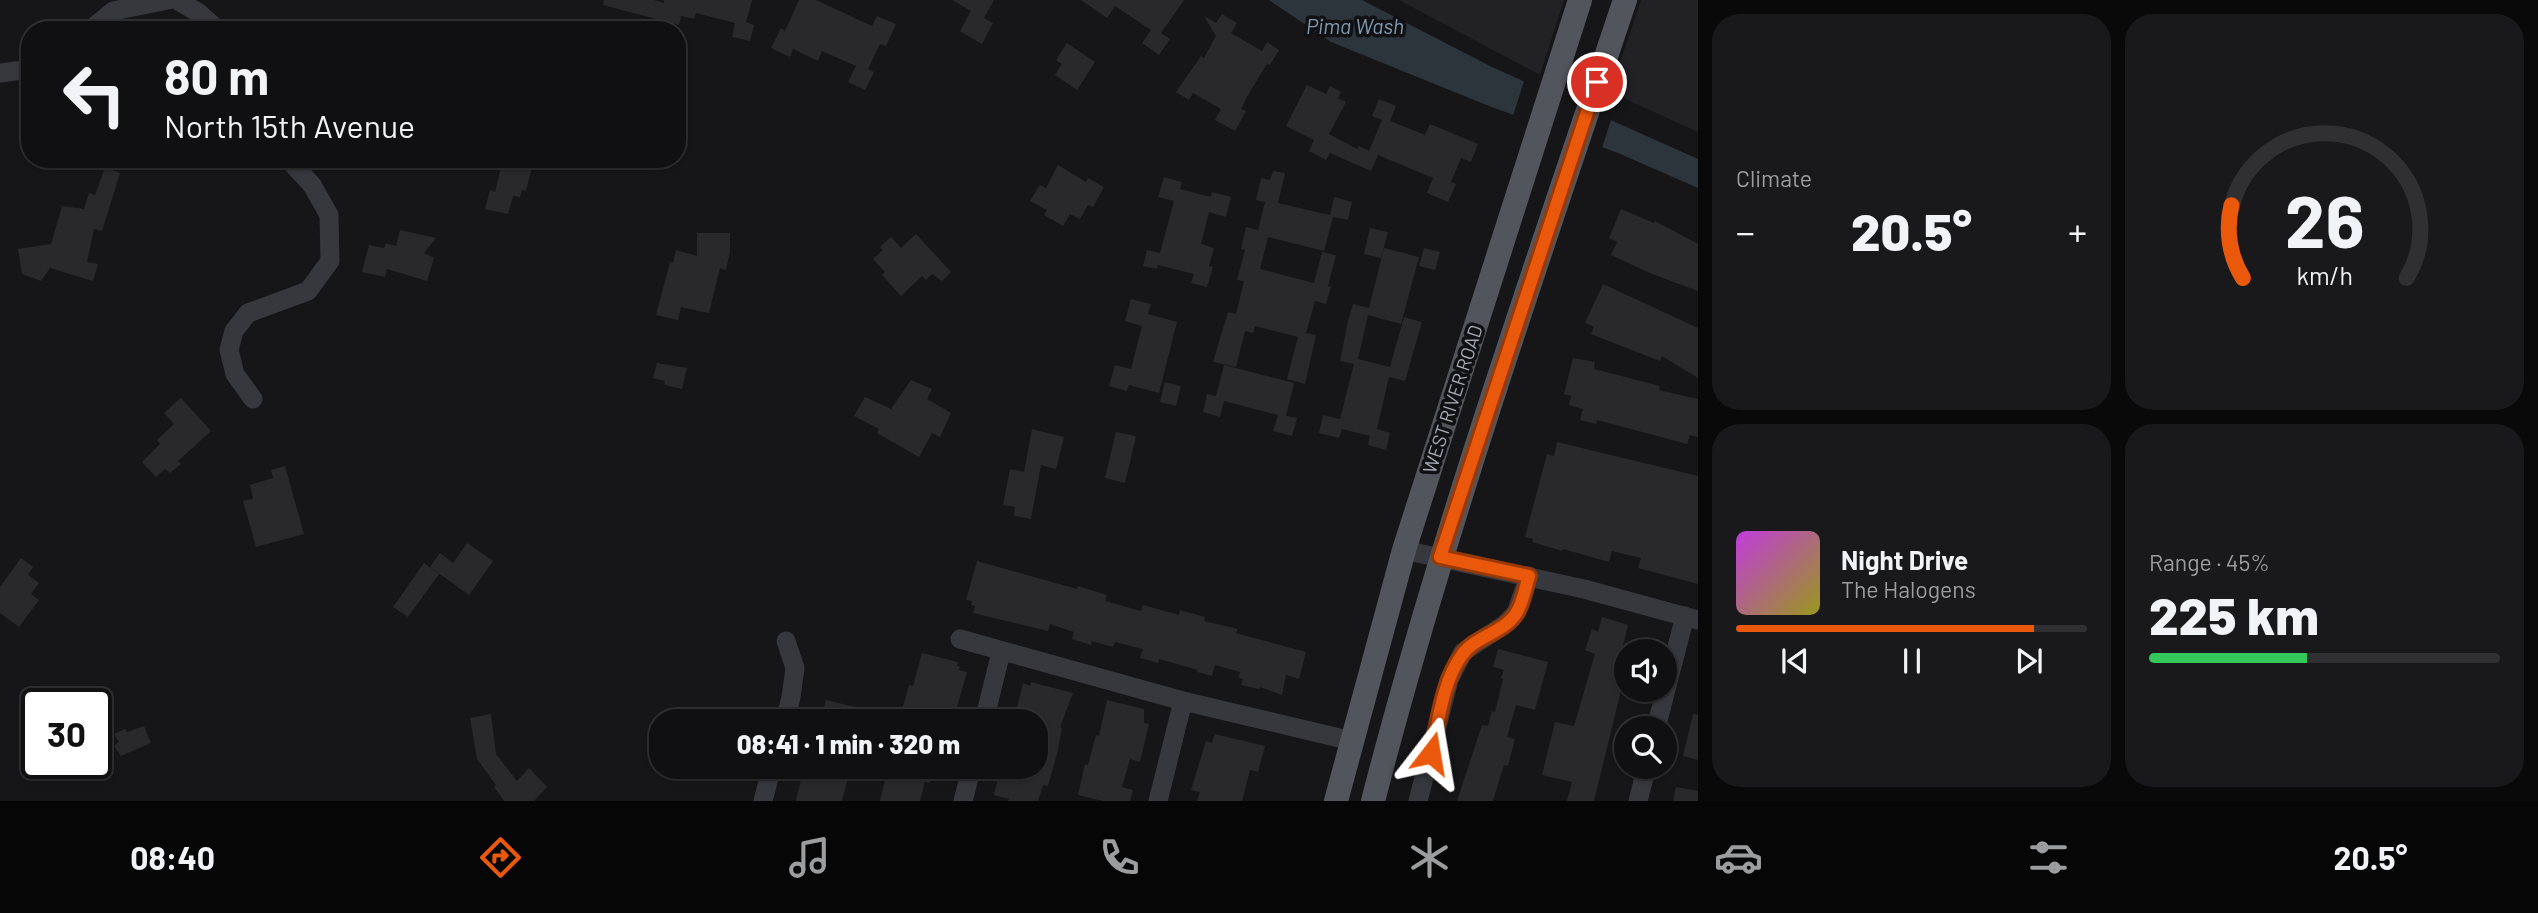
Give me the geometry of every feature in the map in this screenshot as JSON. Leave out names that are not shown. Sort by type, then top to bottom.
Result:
[{"type":"main road","name":"WEST RIVER ROAD","points":[[1336,801],[1404,550],[1580,0]]},
{"type":"main road","name":"WEST RIVER ROAD","points":[[1373,801],[1440,557],[1625,0]]},
{"type":"street","points":[[101,21],[113,11],[168,0]]},
{"type":"street","points":[[177,0],[208,21]]},
{"type":"street","points":[[0,74],[21,70]]},
{"type":"street","points":[[254,399],[235,374],[229,350],[234,331],[248,313],[308,291],[330,261],[329,215],[312,186],[296,168]]},
{"type":"street","points":[[1404,550],[1529,576],[1691,618],[1660,716]]},
{"type":"street","points":[[1418,801],[1449,680],[1456,664],[1463,652],[1504,625],[1517,613],[1529,576]]},
{"type":"street","points":[[960,639],[1183,701],[1352,741]]},
{"type":"street","points":[[786,641],[795,668],[788,709]]},
{"type":"street","points":[[987,709],[1001,652]]},
{"type":"street","points":[[1158,801],[1183,701]]},
{"type":"street","points":[[763,801],[769,779]]},
{"type":"street","points":[[963,801],[969,779]]},
{"type":"street","points":[[1638,801],[1644,779]]},
{"type":"shaded area","points":[[1399,0],[1564,0],[1540,75]]},
{"type":"shaded area","points":[[1641,0],[1698,0],[1698,132],[1610,92]]},
{"type":"water","name":"Pima Wash","points":[[1269,0],[1362,0],[1492,67],[1698,159],[1698,188],[1618,153],[1489,106],[1331,42]]},
{"type":"pier","points":[[1525,78],[1612,117],[1601,151],[1512,119]]},
{"type":"building","points":[[604,0],[654,0],[664,3],[664,0],[752,0],[746,22],[754,25],[750,41],[732,37],[735,23],[696,13],[694,19],[681,16],[680,21],[664,21],[603,5]]},
{"type":"building","points":[[799,0],[816,0],[872,26],[877,16],[896,24],[886,46],[880,44],[868,69],[874,72],[865,90],[848,82],[856,66],[822,51],[818,61],[793,49],[790,57],[771,48],[781,28],[785,31]]},
{"type":"building","points":[[952,0],[994,0],[984,18],[993,23],[982,44],[960,31],[971,11]]},
{"type":"building","points":[[1081,0],[1184,0],[1161,33],[1170,39],[1159,55],[1142,43],[1151,30],[1115,6],[1107,18]]},
{"type":"building","points":[[1222,14],[1237,23],[1231,33],[1262,51],[1267,42],[1279,50],[1248,95],[1241,109],[1246,111],[1235,131],[1215,120],[1221,109],[1193,93],[1189,100],[1176,92],[1201,56],[1204,58],[1216,36],[1204,16],[1216,23]]},
{"type":"building","points":[[1067,43],[1095,62],[1077,90],[1055,75],[1062,64],[1056,60]]},
{"type":"building","points":[[1307,85],[1326,94],[1330,86],[1341,92],[1338,98],[1346,102],[1329,134],[1357,149],[1359,146],[1369,151],[1382,120],[1372,116],[1379,99],[1396,106],[1390,121],[1425,135],[1430,124],[1478,144],[1471,162],[1461,158],[1451,182],[1456,184],[1448,202],[1427,193],[1433,178],[1378,155],[1371,171],[1330,153],[1326,160],[1309,151],[1314,140],[1286,126]]},
{"type":"building","points":[[1058,165],[1086,182],[1088,178],[1104,187],[1093,207],[1088,205],[1080,219],[1070,214],[1063,226],[1044,215],[1047,210],[1030,201],[1040,185],[1046,188]]},
{"type":"building","points":[[105,168],[120,173],[102,231],[94,229],[87,262],[98,264],[93,281],[50,268],[41,281],[22,274],[18,249],[51,244],[62,206],[84,209],[89,193],[95,195]]},
{"type":"building","points":[[501,168],[532,168],[526,191],[522,190],[520,197],[513,196],[508,214],[485,209],[490,190],[495,192]]},
{"type":"building","points":[[1273,171],[1285,173],[1278,203],[1330,215],[1334,197],[1352,202],[1348,220],[1333,217],[1324,251],[1268,237],[1260,269],[1314,283],[1322,252],[1336,255],[1326,304],[1315,301],[1306,333],[1316,335],[1305,384],[1287,379],[1298,337],[1255,326],[1253,333],[1245,331],[1236,367],[1213,362],[1228,312],[1236,314],[1244,281],[1237,280],[1245,250],[1241,249],[1246,227],[1258,230],[1265,202],[1256,200],[1261,178],[1270,180]]},
{"type":"building","points":[[1164,177],[1182,182],[1180,189],[1211,197],[1212,192],[1231,197],[1226,217],[1209,212],[1201,244],[1214,248],[1209,266],[1213,267],[1207,287],[1191,283],[1194,274],[1158,265],[1157,269],[1143,266],[1147,250],[1160,253],[1174,201],[1158,197]]},
{"type":"building","points":[[1621,209],[1654,223],[1655,221],[1698,244],[1698,291],[1611,255],[1617,242],[1609,238]]},
{"type":"building","points":[[1370,228],[1388,232],[1381,258],[1364,254]]},
{"type":"building","points":[[400,230],[436,238],[424,253],[434,258],[427,281],[387,269],[385,277],[362,272],[369,245],[384,248],[386,243],[396,246]]},
{"type":"building","points":[[697,233],[730,233],[726,270],[720,268],[709,313],[681,307],[678,320],[656,315],[670,262],[673,263],[676,250],[697,256]]},
{"type":"building","points":[[916,234],[951,272],[942,281],[932,274],[926,280],[922,276],[901,296],[882,275],[885,272],[873,259],[883,250],[880,247],[891,237],[901,248]]},
{"type":"building","points":[[1384,248],[1419,257],[1401,324],[1368,315],[1358,359],[1390,367],[1404,317],[1422,322],[1405,381],[1389,377],[1377,429],[1390,433],[1386,450],[1368,445],[1370,436],[1342,429],[1339,438],[1319,433],[1323,415],[1340,419],[1354,364],[1340,361],[1348,321],[1353,304],[1369,308]]},
{"type":"building","points":[[1424,248],[1440,252],[1435,270],[1419,266]]},
{"type":"building","points":[[1603,284],[1698,328],[1698,378],[1662,356],[1660,361],[1591,334],[1594,327],[1585,323]]},
{"type":"building","points":[[1131,299],[1151,304],[1148,314],[1177,322],[1159,393],[1129,385],[1127,391],[1109,386],[1115,365],[1131,369],[1142,326],[1125,321]]},
{"type":"building","points":[[1573,358],[1595,362],[1594,369],[1660,386],[1659,390],[1698,399],[1698,437],[1690,435],[1687,444],[1597,420],[1596,424],[1580,420],[1583,409],[1569,405],[1571,396],[1564,394]]},
{"type":"building","points":[[657,363],[687,368],[682,389],[664,385],[665,381],[653,378]]},
{"type":"building","points":[[1224,365],[1294,383],[1286,416],[1297,418],[1292,436],[1273,431],[1278,415],[1224,401],[1220,417],[1203,412],[1207,394],[1216,396]]},
{"type":"building","points":[[911,380],[932,389],[927,399],[951,413],[940,437],[932,433],[919,457],[877,433],[879,429],[854,416],[865,397],[891,409]]},
{"type":"building","points":[[1165,382],[1181,386],[1176,406],[1160,402]]},
{"type":"building","points":[[181,398],[211,431],[178,461],[181,464],[170,473],[165,469],[156,477],[142,462],[160,444],[157,440],[174,424],[164,413]]},
{"type":"building","points":[[1032,429],[1064,437],[1056,469],[1041,465],[1031,519],[1014,516],[1015,507],[1003,505],[1010,469],[1024,472]]},
{"type":"building","points":[[1116,432],[1136,436],[1125,483],[1105,478]]},
{"type":"building","points":[[1557,442],[1698,476],[1698,584],[1638,568],[1641,558],[1612,551],[1609,562],[1563,549],[1562,551],[1532,542],[1533,539],[1525,537],[1547,454],[1554,456]]},
{"type":"building","points":[[285,466],[304,534],[256,547],[243,501],[253,499],[250,485],[273,478],[271,470]]},
{"type":"building","points":[[467,543],[493,561],[469,595],[430,567],[440,553],[453,563]]},
{"type":"building","points":[[21,558],[33,567],[28,575],[39,583],[31,594],[39,600],[19,627],[0,613],[0,587]]},
{"type":"building","points":[[977,561],[1077,589],[1078,586],[1107,595],[1105,601],[1141,611],[1143,605],[1179,615],[1180,610],[1205,617],[1204,621],[1238,629],[1236,633],[1306,652],[1299,679],[1286,675],[1282,695],[1260,687],[1241,685],[1243,679],[1238,678],[1240,672],[1215,665],[1212,676],[1159,659],[1158,663],[1140,658],[1143,649],[1115,642],[1113,647],[1092,641],[1091,645],[1072,639],[1074,632],[1050,624],[1048,631],[973,613],[975,606],[971,605],[972,601],[966,600]]},
{"type":"building","points":[[424,563],[439,574],[408,617],[393,607]]},
{"type":"building","points":[[1602,617],[1628,625],[1625,639],[1614,639],[1614,702],[1618,702],[1594,801],[1567,801],[1572,782],[1542,775],[1555,722],[1574,726],[1595,654],[1585,650],[1592,629],[1598,632]]},
{"type":"building","points":[[1498,649],[1548,662],[1535,710],[1516,705],[1507,737],[1515,739],[1508,766],[1504,765],[1493,801],[1457,801],[1482,725],[1488,726],[1492,711],[1495,712],[1504,670],[1493,667]]},
{"type":"building","points":[[922,653],[958,662],[959,670],[967,672],[956,709],[902,709],[909,685],[913,686]]},
{"type":"building","points":[[1031,682],[1073,693],[1060,727],[1057,754],[1048,786],[1043,785],[1038,801],[1008,801],[1009,799],[994,795],[998,779],[1048,779],[1048,709],[1017,709],[1023,683],[1030,686]]},
{"type":"building","points":[[826,700],[863,709],[823,709]]},
{"type":"building","points":[[1107,700],[1144,709],[1144,723],[1149,724],[1140,762],[1130,759],[1122,787],[1133,790],[1130,801],[1103,801],[1078,795],[1085,764],[1088,765],[1096,735],[1099,736]]},
{"type":"building","points":[[491,714],[496,754],[517,781],[529,768],[547,787],[534,801],[504,801],[477,759],[470,718]]},
{"type":"building","points":[[1693,714],[1698,715],[1698,760],[1683,756]]},
{"type":"building","points":[[144,726],[151,743],[121,756],[114,746],[119,742],[114,734]]},
{"type":"building","points":[[1215,734],[1265,746],[1258,772],[1250,770],[1242,801],[1197,801],[1200,792],[1191,790],[1206,741],[1212,743]]},
{"type":"building","points":[[801,779],[848,779],[842,801],[796,801]]},
{"type":"building","points":[[885,779],[931,779],[930,783],[925,782],[920,801],[880,801]]},
{"type":"building","points":[[1676,787],[1698,791],[1698,801],[1673,801]]},
{"type":"route","points":[[1431,753],[1449,680],[1456,664],[1463,652],[1504,625],[1517,613],[1529,576],[1440,557],[1597,82]]}]
